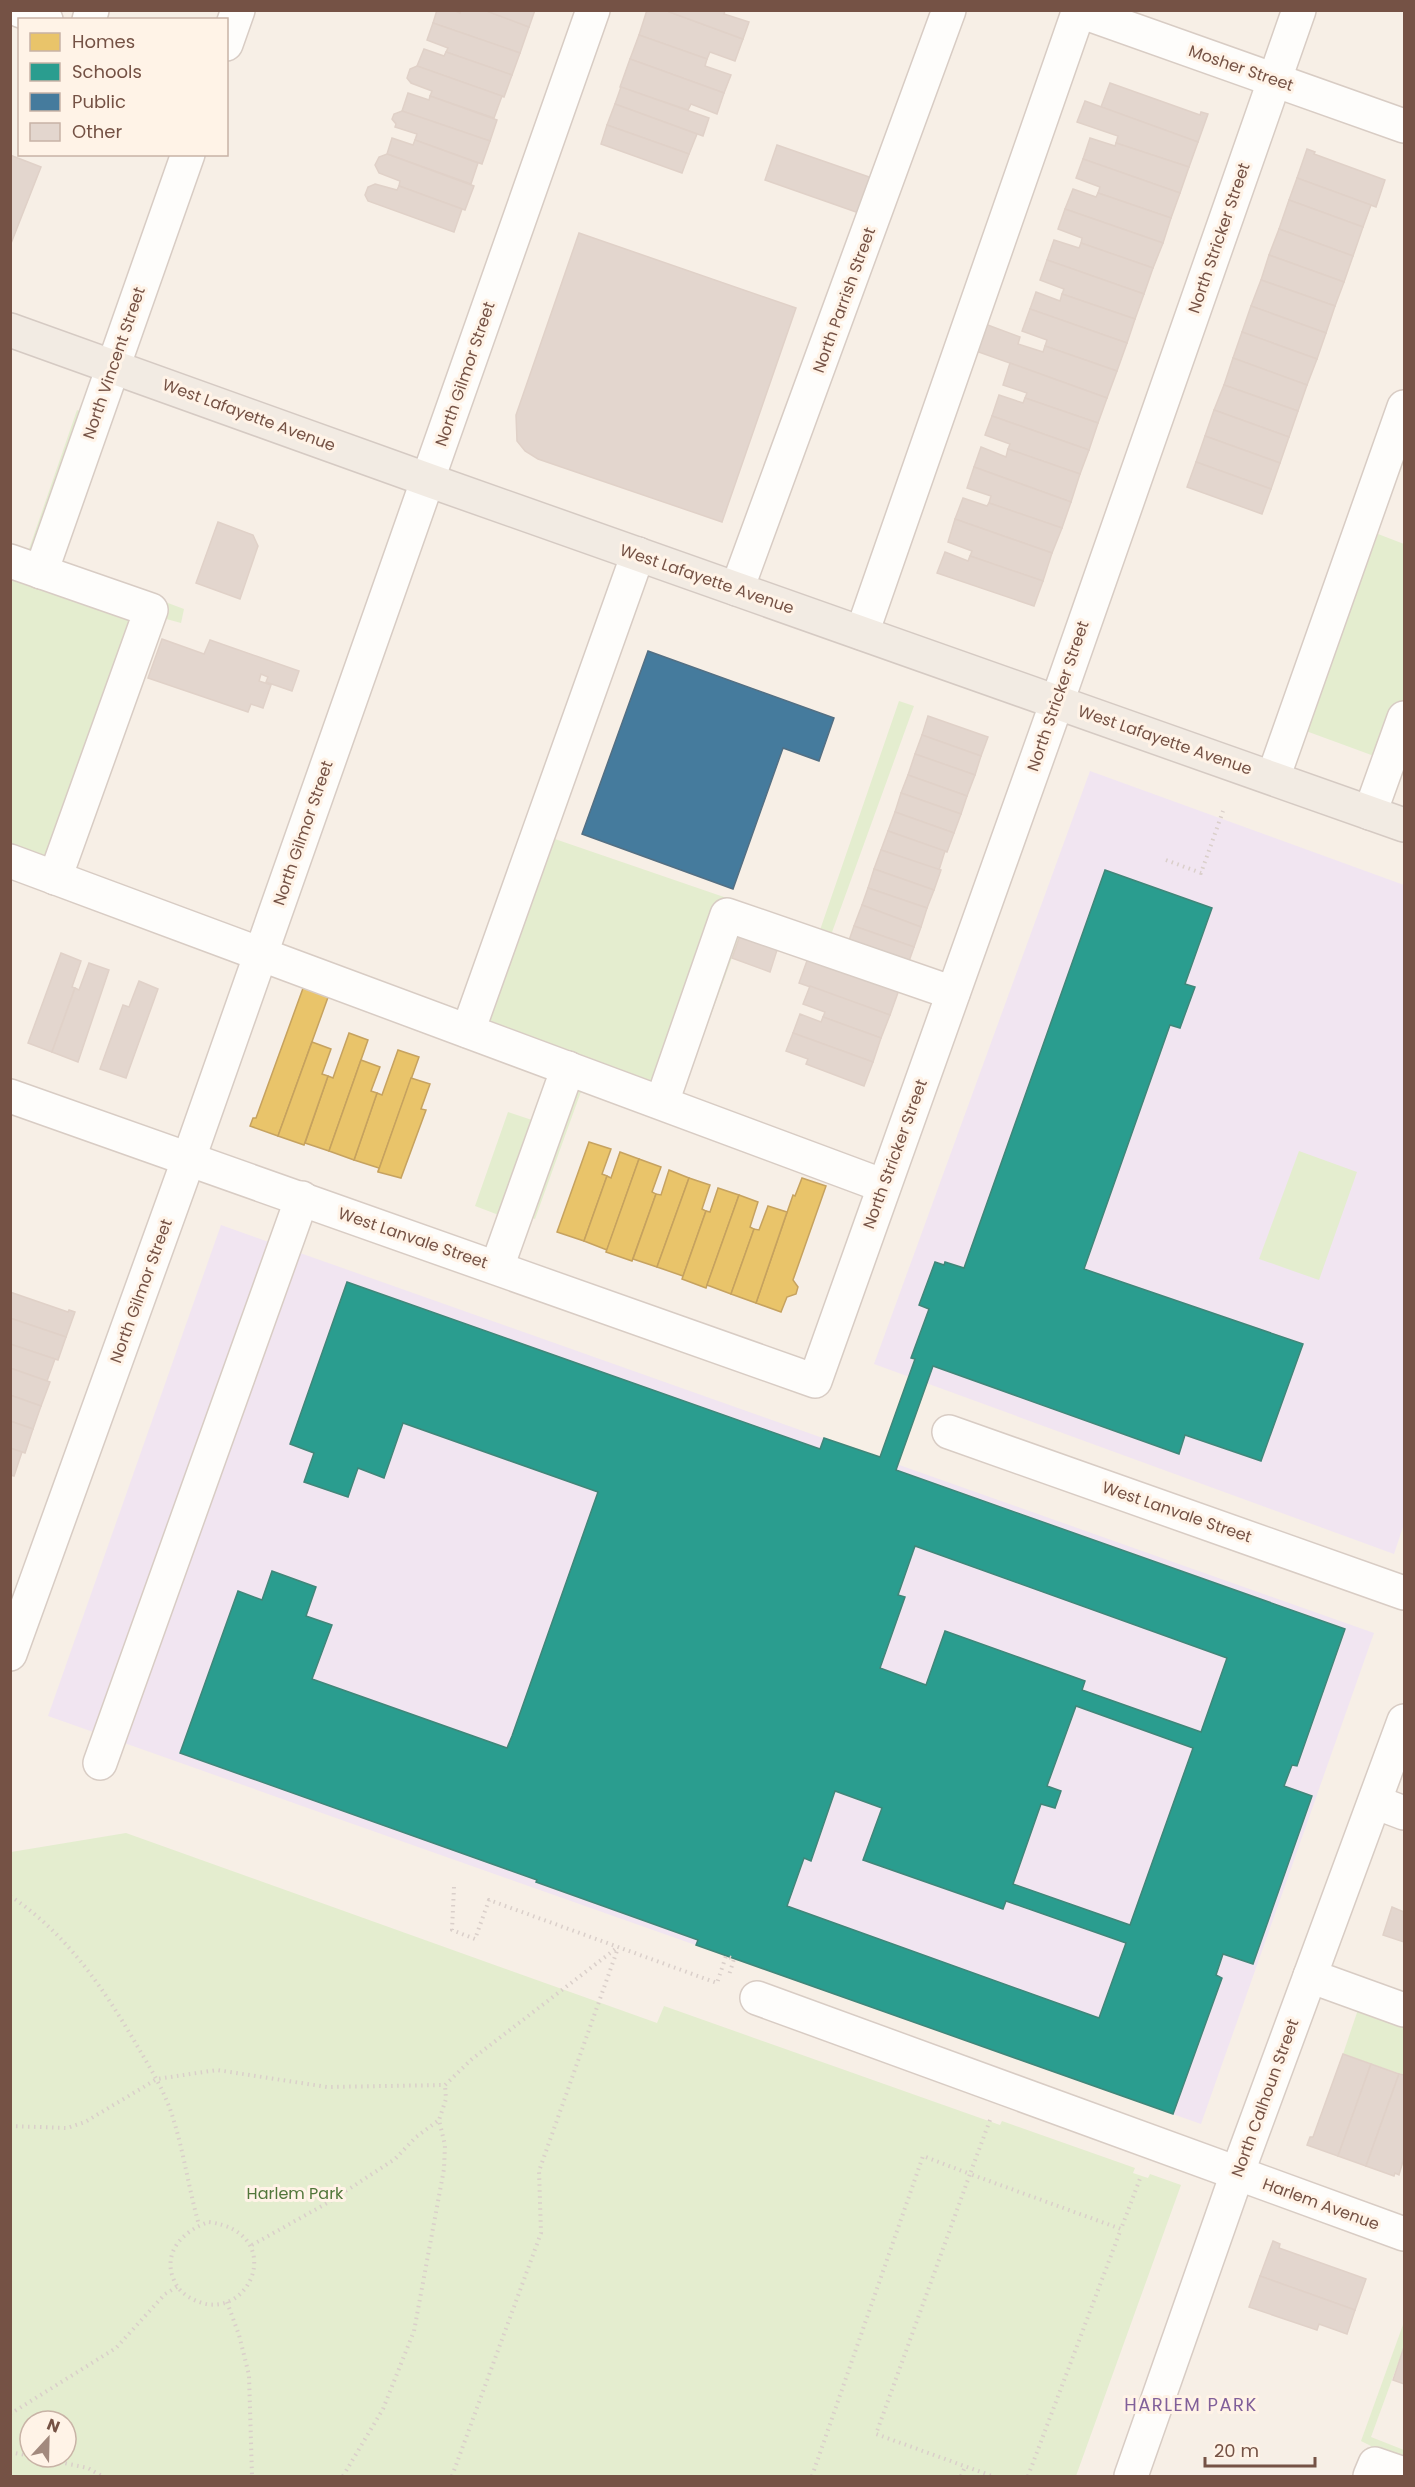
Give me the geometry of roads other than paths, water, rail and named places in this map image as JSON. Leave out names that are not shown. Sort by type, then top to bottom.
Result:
[{"type":"main road","name":"West Lafayette Avenue","points":[[10,330],[1404,825]]},
{"type":"street","points":[[19,10],[41,18]]},
{"type":"street","points":[[228,38],[238,10]]},
{"type":"street","name":"North Gilmor Street","points":[[10,1654],[189,1158],[593,10]]},
{"type":"street","name":"North Parrish Street","points":[[737,589],[949,10]]},
{"type":"street","name":"North Stricker Street","points":[[815,1381],[1057,702],[1299,10]]},
{"type":"street","points":[[862,633],[1078,11]]},
{"type":"street","name":"Mosher Street","points":[[1078,11],[1404,126]]},
{"type":"street","name":"North Vincent Street","points":[[41,572],[187,156]]},
{"type":"street","points":[[1273,778],[1404,407]]},
{"type":"street","points":[[468,1030],[638,554]]},
{"type":"street","points":[[10,561],[151,610],[55,878]]},
{"type":"street","points":[[1370,813],[1404,718]]},
{"type":"street","points":[[10,861],[884,1186]]},
{"type":"street","points":[[662,1102],[727,915],[953,993]]},
{"type":"street","points":[[497,1268],[568,1068]]},
{"type":"street","name":"West Lanvale Street","points":[[10,1096],[815,1381]]},
{"type":"street","points":[[100,1763],[302,1198]]},
{"type":"street","name":"West Lanvale Street","points":[[949,1432],[1404,1593]]},
{"type":"street","name":"North Calhoun Street","points":[[1131,2476],[1237,2174],[1310,1977],[1390,1808],[1404,1721]]},
{"type":"street","points":[[1310,1977],[1404,2010]]},
{"type":"street","name":"Harlem Avenue","points":[[757,1998],[1404,2234]]},
{"type":"street","points":[[1371,2476],[1375,2464],[1404,2474]]},
{"type":"district","name":"HARLEM PARK","points":[[1191,2404]]},
{"type":"park label","name":"Harlem Park","points":[[295,2193]]}]
